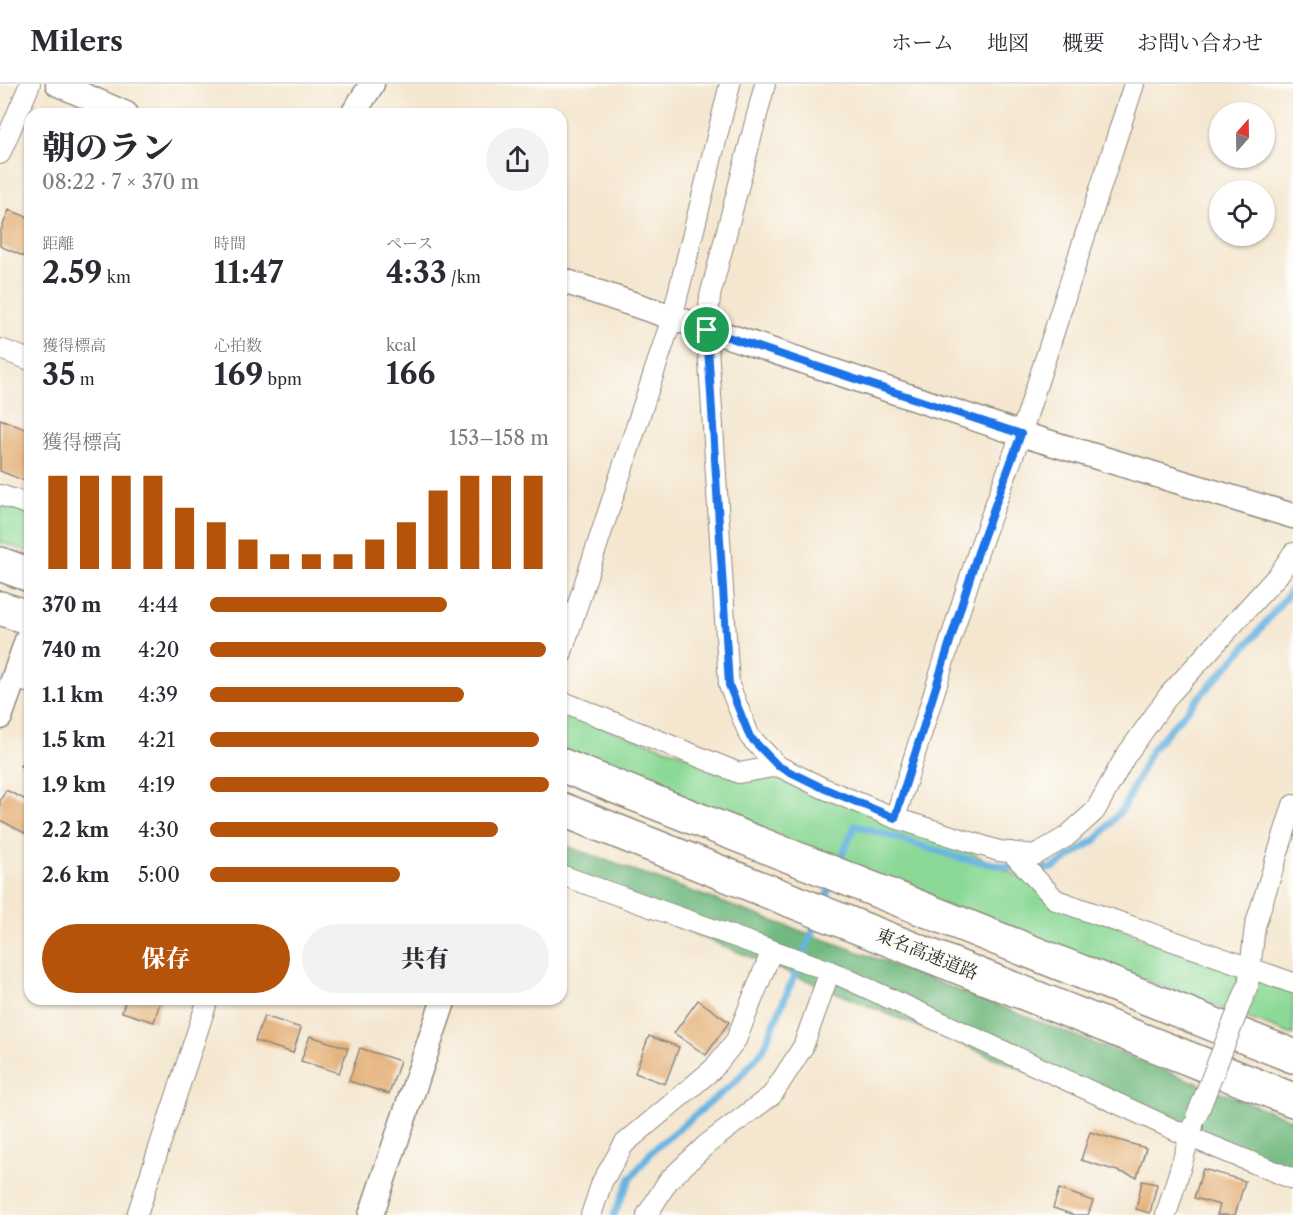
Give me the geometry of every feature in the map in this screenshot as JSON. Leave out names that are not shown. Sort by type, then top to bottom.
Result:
[{"type":"highway","points":[[0,564],[24,573]]},
{"type":"highway","points":[[0,608],[24,616]]},
{"type":"highway","points":[[567,767],[1293,1056]]},
{"type":"highway","name":"東名高速道路","points":[[567,811],[1293,1100]]},
{"type":"street","points":[[0,154],[30,84]]},
{"type":"street","points":[[58,84],[112,108]]},
{"type":"street","points":[[357,108],[372,84]]},
{"type":"street","points":[[567,637],[672,318],[730,84]]},
{"type":"street","points":[[765,84],[710,296],[707,330],[729,685],[750,737],[778,766],[823,788],[895,818],[999,851],[1035,855],[1066,837],[1095,811],[1125,757],[1169,696],[1279,574],[1293,553]]},
{"type":"street","points":[[895,818],[978,552],[1021,434],[1134,84]]},
{"type":"street","points":[[567,282],[1021,434],[1293,516]]},
{"type":"street","points":[[0,349],[24,358]]},
{"type":"street","points":[[0,495],[24,504]]},
{"type":"street","points":[[2,706],[21,675]]},
{"type":"street","points":[[567,704],[739,773],[778,766]]},
{"type":"street","points":[[1166,1215],[1197,1115],[1249,976],[1255,926],[1292,814]]},
{"type":"street","points":[[1011,852],[1056,900],[1249,976],[1293,983]]},
{"type":"street","points":[[567,877],[830,971],[1190,1137],[1293,1179]]},
{"type":"street","points":[[591,1215],[602,1182],[624,1144],[713,1069],[736,1040],[772,950]]},
{"type":"street","points":[[647,1215],[668,1181],[706,1145],[772,1095],[803,1047],[830,971]]},
{"type":"street","points":[[137,1215],[206,1005]]},
{"type":"street","points":[[371,1215],[442,1005]]},
{"type":"green space","points":[[0,495],[24,504],[24,550],[0,542]]},
{"type":"green space","points":[[567,715],[739,773],[778,766],[912,823],[1141,938],[1293,989],[1293,1035],[892,885],[567,756]]},
{"type":"green space","points":[[567,846],[864,954],[1293,1120],[1293,1181],[567,881]]},
{"type":"building","points":[[9,210],[24,216],[24,256],[0,246],[0,233]]},
{"type":"building","points":[[0,419],[24,429],[24,481],[0,471]]},
{"type":"building","points":[[6,790],[24,799],[24,833],[0,820],[0,801]]},
{"type":"building","points":[[698,1000],[729,1022],[706,1055],[674,1033]]},
{"type":"building","points":[[124,1005],[159,1005],[154,1022],[122,1012]]},
{"type":"building","points":[[264,1016],[301,1028],[293,1053],[255,1041]]},
{"type":"building","points":[[310,1036],[348,1048],[339,1073],[301,1061]]},
{"type":"building","points":[[649,1036],[679,1047],[665,1084],[635,1073]]},
{"type":"building","points":[[360,1048],[400,1061],[389,1094],[349,1081]]},
{"type":"building","points":[[1090,1132],[1146,1148],[1137,1177],[1081,1160]]},
{"type":"building","points":[[1203,1169],[1245,1181],[1235,1215],[1217,1215],[1220,1205],[1194,1198]]},
{"type":"building","points":[[1142,1181],[1157,1184],[1150,1213],[1136,1209]]},
{"type":"building","points":[[1059,1189],[1093,1201],[1088,1215],[1074,1215],[1053,1208]]},
{"type":"waterway","points":[[1032,869],[1053,868],[1097,839],[1123,808],[1152,749],[1253,638],[1293,588]]},
{"type":"waterway","points":[[838,866],[855,825],[960,858],[1021,869]]},
{"type":"waterway","points":[[823,905],[832,882]]},
{"type":"waterway","points":[[614,1215],[630,1179],[653,1150],[736,1081],[763,1050],[817,921]]},
{"type":"route","points":[[707,330],[1021,434],[978,552],[895,818],[823,788],[778,766],[750,737],[729,685],[707,330]]}]
